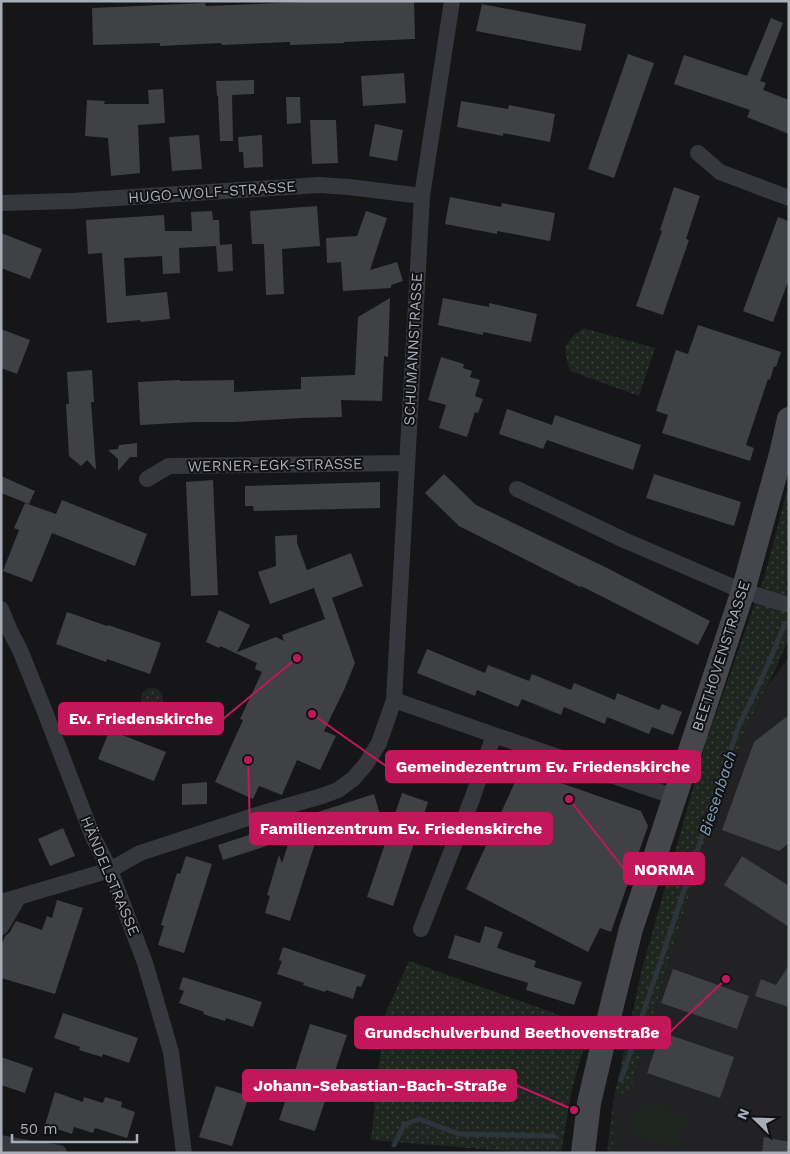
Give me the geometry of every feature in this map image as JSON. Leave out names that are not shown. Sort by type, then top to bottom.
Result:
[{"type":"street","name":"SCHUMANNSTRASSE","points":[[1,902],[110,870],[140,853],[338,790],[353,779],[366,764],[379,743],[394,700],[422,196],[452,1]]},
{"type":"street","points":[[698,153],[720,172],[789,198]]},
{"type":"street","name":"HUGO-WOLF-STRASSE","points":[[1,204],[319,185],[422,196]]},
{"type":"street","name":"BEETHOVENSTRASSE","points":[[583,1153],[589,1103],[632,929],[743,592],[789,419]]},
{"type":"street","name":"WERNER-EGK-STRASSE","points":[[147,479],[169,466],[407,462]]},
{"type":"street","points":[[517,489],[624,540],[743,592],[789,605]]},
{"type":"street","name":"HÄNDELSTRASSE","points":[[1,609],[20,650],[93,837],[110,870],[146,963],[171,1052],[184,1153]]},
{"type":"street","points":[[394,700],[675,797]]},
{"type":"street","points":[[421,929],[472,799],[494,735]]},
{"type":"street","points":[[1,927],[18,898]]},
{"type":"street","points":[[1,1143],[58,1153]]},
{"type":"shaded area","points":[[583,328],[655,348],[639,396],[570,371],[566,356],[566,346],[571,338]]},
{"type":"shaded area","points":[[789,483],[789,637],[777,666],[746,728],[707,836],[630,1091],[614,1097],[642,969],[706,742],[765,575]]},
{"type":"shaded area","points":[[789,657],[789,1153],[613,1153],[614,1097],[630,1091],[707,836],[746,728],[768,685]]},
{"type":"shaded area","points":[[152,688],[160,691],[163,699],[160,707],[152,710],[144,707],[141,699],[144,691]]},
{"type":"shaded area","points":[[409,961],[590,1026],[572,1089],[561,1153],[530,1153],[371,1140],[384,1017]]},
{"type":"shaded area","points":[[614,1097],[613,1153],[607,1153]]},
{"type":"shaded area","points":[[640,1103],[687,1118],[676,1149],[630,1133]]},
{"type":"building","points":[[328,1],[414,1],[415,39],[290,45],[290,42],[160,46],[160,43],[93,45],[92,8],[205,3],[206,6]]},
{"type":"building","points":[[482,4],[586,24],[581,51],[476,31]]},
{"type":"building","points":[[771,18],[783,23],[760,81],[766,83],[763,90],[789,100],[789,134],[747,117],[750,110],[674,84],[684,55],[747,76]]},
{"type":"building","points":[[628,54],[654,63],[614,178],[588,169]]},
{"type":"building","points":[[404,73],[406,103],[363,106],[361,76]]},
{"type":"building","points":[[254,80],[254,94],[232,95],[233,141],[220,141],[216,81]]},
{"type":"building","points":[[163,89],[165,123],[138,125],[140,173],[111,176],[108,138],[85,136],[87,100],[105,101],[104,104],[149,104],[148,90]]},
{"type":"building","points":[[286,97],[300,97],[301,123],[287,124]]},
{"type":"building","points":[[461,101],[508,109],[509,105],[555,114],[550,142],[503,133],[503,136],[457,127]]},
{"type":"building","points":[[310,120],[336,120],[338,163],[312,164]]},
{"type":"building","points":[[375,124],[403,130],[397,161],[369,156]]},
{"type":"building","points":[[199,135],[202,169],[172,171],[169,137]]},
{"type":"building","points":[[262,135],[263,167],[244,168],[243,152],[239,152],[238,137]]},
{"type":"building","points":[[674,187],[700,196],[686,239],[689,240],[663,315],[636,306],[662,231],[660,230]]},
{"type":"building","points":[[450,197],[501,207],[502,203],[555,213],[550,241],[497,231],[497,234],[445,224]]},
{"type":"building","points":[[317,206],[320,246],[282,249],[284,294],[266,295],[264,244],[252,244],[250,211]]},
{"type":"building","points":[[212,211],[213,220],[219,220],[220,245],[232,244],[233,271],[218,272],[216,246],[179,248],[180,273],[163,274],[162,256],[124,258],[126,296],[167,292],[170,319],[107,323],[102,253],[88,254],[86,220],[164,215],[165,231],[192,231],[191,212]]},
{"type":"building","points":[[366,211],[387,218],[370,270],[397,262],[403,281],[391,285],[391,288],[343,291],[341,262],[327,263],[326,238],[357,236]]},
{"type":"building","points":[[778,217],[789,221],[789,279],[773,322],[743,311]]},
{"type":"building","points":[[1,233],[42,249],[30,279],[1,268]]},
{"type":"building","points":[[390,298],[388,357],[384,356],[382,401],[341,400],[342,417],[140,425],[138,382],[234,380],[234,392],[301,389],[301,377],[355,375],[358,317]]},
{"type":"building","points":[[443,298],[489,307],[489,303],[537,314],[531,342],[483,332],[483,335],[438,325]]},
{"type":"building","points":[[698,325],[781,352],[770,380],[768,379],[746,445],[754,448],[750,461],[662,433],[668,415],[656,411],[676,350],[688,354]]},
{"type":"building","points":[[1,329],[30,340],[17,374],[1,368]]},
{"type":"building","points":[[441,357],[464,364],[463,368],[472,371],[470,377],[480,380],[475,396],[483,399],[478,413],[475,412],[467,437],[439,428],[446,405],[428,400]]},
{"type":"building","points":[[92,370],[94,402],[91,402],[96,470],[87,460],[81,466],[69,456],[66,404],[69,404],[67,372]]},
{"type":"building","points":[[507,409],[552,425],[555,415],[641,445],[633,470],[547,440],[543,449],[499,434]]},
{"type":"building","points":[[137,443],[137,457],[130,457],[118,471],[118,459],[108,450],[118,449],[119,445]]},
{"type":"building","points":[[444,474],[476,505],[605,567],[710,621],[698,645],[459,526],[425,493]]},
{"type":"building","points":[[654,474],[741,502],[734,526],[646,498]]},
{"type":"building","points":[[1,476],[35,491],[29,504],[1,493]]},
{"type":"building","points":[[213,480],[218,595],[191,596],[186,482]]},
{"type":"building","points":[[380,482],[380,508],[254,511],[253,506],[245,506],[245,486]]},
{"type":"building","points":[[62,500],[147,534],[135,566],[52,533],[32,582],[3,571],[19,530],[14,528],[25,503],[56,514]]},
{"type":"building","points":[[297,535],[297,543],[307,570],[351,553],[363,586],[332,598],[355,663],[324,731],[336,736],[320,770],[297,760],[282,795],[259,786],[253,799],[215,782],[243,720],[240,719],[262,672],[255,669],[257,663],[220,646],[219,648],[206,642],[219,610],[250,625],[237,652],[276,637],[284,641],[282,635],[325,619],[314,588],[270,604],[258,572],[276,566],[275,536]]},
{"type":"building","points":[[67,612],[161,643],[150,674],[107,659],[106,662],[56,644]]},
{"type":"building","points":[[427,649],[485,673],[488,665],[529,681],[532,674],[571,690],[574,683],[615,700],[617,693],[659,710],[662,704],[682,712],[673,735],[652,727],[649,734],[607,717],[605,724],[564,707],[561,715],[522,699],[518,707],[477,690],[475,696],[417,673]]},
{"type":"building","points":[[105,708],[119,714],[112,731],[166,752],[154,781],[98,759],[108,734],[97,729]]},
{"type":"building","points":[[789,715],[789,843],[779,851],[722,830],[754,742]]},
{"type":"building","points":[[521,769],[641,811],[648,826],[611,932],[600,928],[588,952],[466,889]]},
{"type":"building","points":[[207,782],[207,804],[182,805],[182,784]]},
{"type":"building","points":[[402,793],[428,802],[393,906],[367,897]]},
{"type":"building","points":[[374,794],[381,818],[361,824],[359,817],[323,829],[318,812]]},
{"type":"building","points":[[294,826],[318,834],[290,921],[265,913],[270,896],[267,895],[279,855],[282,863]]},
{"type":"building","points":[[63,828],[75,856],[50,866],[38,839]]},
{"type":"building","points":[[271,828],[276,843],[223,860],[218,845]]},
{"type":"building","points":[[186,856],[212,864],[184,953],[158,945],[164,926],[161,925],[177,873],[180,874]]},
{"type":"building","points":[[742,856],[789,886],[789,927],[724,885]]},
{"type":"building","points":[[57,900],[83,908],[55,994],[1,978],[1,947],[5,936],[10,932],[16,921],[42,930],[47,916],[52,918]]},
{"type":"building","points":[[485,926],[503,932],[497,948],[536,961],[534,967],[582,982],[574,1005],[526,990],[528,983],[448,958],[455,935],[480,943]]},
{"type":"building","points":[[283,947],[366,975],[361,987],[357,986],[353,999],[303,985],[304,983],[277,974],[282,961],[279,960]]},
{"type":"building","points":[[789,965],[789,1007],[755,996],[761,979],[776,985]]},
{"type":"building","points":[[673,969],[749,996],[737,1029],[661,1003]]},
{"type":"building","points":[[183,977],[262,1002],[253,1027],[226,1018],[225,1021],[203,1014],[204,1012],[179,1003],[184,991],[179,989]]},
{"type":"building","points":[[63,1013],[138,1038],[129,1063],[103,1054],[102,1057],[79,1050],[80,1047],[54,1038]]},
{"type":"building","points":[[310,1024],[347,1035],[315,1131],[279,1120]]},
{"type":"building","points":[[661,1032],[734,1057],[720,1098],[647,1073]]},
{"type":"building","points":[[1,1057],[33,1068],[25,1093],[1,1085]]},
{"type":"building","points":[[216,1086],[249,1096],[232,1146],[199,1137]]},
{"type":"building","points":[[55,1092],[83,1102],[84,1097],[103,1103],[105,1097],[122,1102],[121,1107],[135,1112],[127,1138],[95,1128],[93,1133],[74,1127],[72,1134],[45,1125]]},
{"type":"building","points":[[764,1137],[789,1142],[789,1153],[762,1153]]},
{"type":"waterway","name":"Biesenbach","points":[[621,1080],[739,725],[785,623]]},
{"type":"waterway","name":"Biesenbach","points":[[394,1145],[404,1125],[419,1119],[459,1134],[554,1136]]},
{"type":"place","name":"Ev. Friedenskirche","points":[[297,658]]},
{"type":"place","name":"Gemeindezentrum Ev. Friedenskirche","points":[[312,714]]},
{"type":"place","name":"Familienzentrum Ev. Friedenskirche","points":[[248,760]]},
{"type":"place","name":"NORMA","points":[[569,799]]},
{"type":"place","name":"Grundschulverbund Beethovenstraße","points":[[726,979]]},
{"type":"place","name":"Johann-Sebastian-Bach-Straße","points":[[574,1110]]}]
